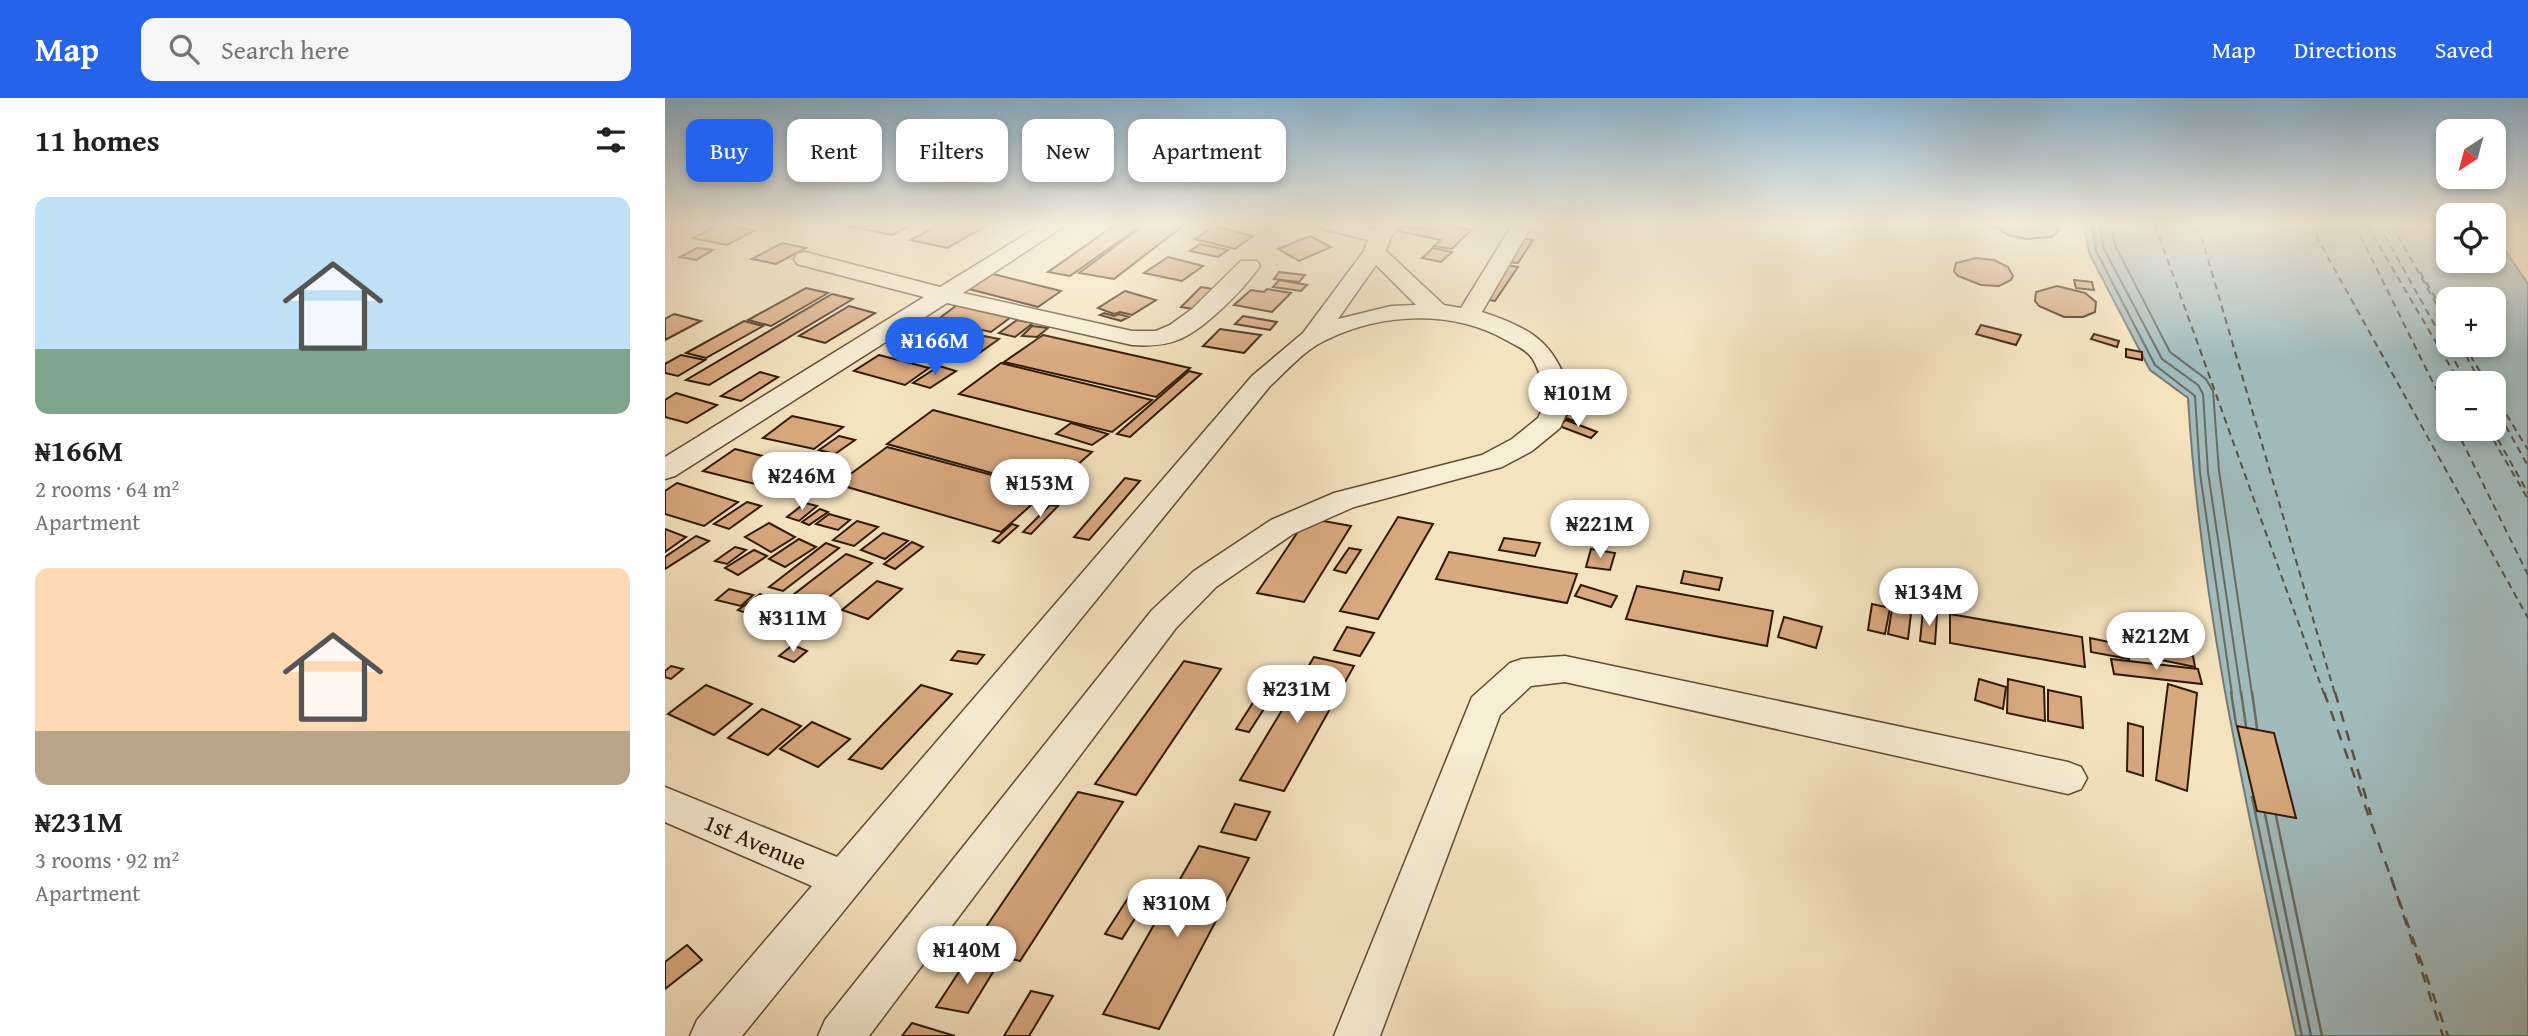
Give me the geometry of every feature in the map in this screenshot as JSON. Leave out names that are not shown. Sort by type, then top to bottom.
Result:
[{"type":"street","points":[[842,269],[946,296],[1132,338],[1150,339],[1172,334],[1187,324],[1246,269]]},
{"type":"street","points":[[665,470],[988,269]]},
{"type":"street","points":[[713,1034],[845,880],[1261,381],[1311,338],[1360,269]]},
{"type":"street","points":[[1410,269],[1453,315]]},
{"type":"street","points":[[1453,315],[1488,269]]},
{"type":"street","points":[[841,1036],[1164,619],[1205,579],[1282,527],[1344,500],[1492,461],[1522,445],[1549,422],[1560,399],[1552,372],[1541,352],[1511,331],[1453,315],[1366,317],[1311,338]]},
{"type":"street","points":[[1357,1036],[1485,707],[1522,673],[1565,669],[2068,778]]},
{"type":"street","name":"1st Avenue","points":[[665,804],[845,880]]},
{"type":"water","points":[[2097,269],[2436,269],[2436,273],[2506,273],[2506,269],[2518,269],[2528,284],[2528,1036],[2296,1036],[2245,798],[2216,639],[2204,559],[2188,398],[2150,370]]},
{"type":"building","points":[[1053,269],[1080,269],[1070,276],[1048,272]]},
{"type":"building","points":[[1085,269],[1127,269],[1114,279],[1079,273]]},
{"type":"building","points":[[1150,269],[1199,269],[1182,281],[1144,273]]},
{"type":"building","points":[[1504,269],[1517,269],[1495,301],[1484,299]]},
{"type":"building","points":[[1955,269],[2009,269],[2013,276],[1999,286],[1981,285],[1958,276]]},
{"type":"building","points":[[1279,272],[1305,275],[1299,282],[1274,279]]},
{"type":"building","points":[[993,274],[1061,291],[1038,307],[969,289]]},
{"type":"building","points":[[1279,280],[1307,285],[1301,291],[1273,287]]},
{"type":"building","points":[[2074,280],[2092,282],[2094,290],[2076,288]]},
{"type":"building","points":[[2057,286],[2085,293],[2096,302],[2095,312],[2083,317],[2064,317],[2039,306],[2035,301],[2036,292]]},
{"type":"building","points":[[1201,287],[1219,290],[1199,310],[1181,307]]},
{"type":"building","points":[[806,288],[828,293],[771,326],[748,320]]},
{"type":"building","points":[[1267,289],[1291,293],[1272,312],[1234,305],[1251,290],[1264,292]]},
{"type":"building","points":[[1125,291],[1156,300],[1132,315],[1120,312],[1114,314],[1098,308]]},
{"type":"building","points":[[832,294],[853,299],[709,385],[686,380]]},
{"type":"building","points":[[961,302],[1015,314],[991,332],[937,320]]},
{"type":"building","points":[[849,306],[875,313],[825,343],[799,336]]},
{"type":"building","points":[[1104,313],[1129,317],[1121,321],[1100,315]]},
{"type":"building","points":[[674,314],[701,321],[665,340],[665,319]]},
{"type":"building","points":[[1243,316],[1277,322],[1270,330],[1235,324]]},
{"type":"building","points":[[1017,320],[1033,323],[1015,337],[999,333]]},
{"type":"building","points":[[744,321],[763,326],[706,358],[686,353]]},
{"type":"building","points":[[1981,325],[2021,335],[2016,345],[1976,334]]},
{"type":"building","points":[[915,326],[975,338],[954,354],[893,342]]},
{"type":"building","points":[[1032,326],[1048,328],[1037,337],[1022,336]]},
{"type":"building","points":[[1220,329],[1261,335],[1244,353],[1203,346]]},
{"type":"building","points":[[2094,334],[2119,341],[2117,347],[2091,339]]},
{"type":"building","points":[[1043,335],[1190,368],[1156,397],[1004,362]]},
{"type":"building","points":[[984,336],[999,339],[971,359],[956,356]]},
{"type":"building","points":[[2126,349],[2142,352],[2142,360],[2126,357]]},
{"type":"building","points":[[681,355],[705,360],[678,376],[665,373],[665,364]]},
{"type":"building","points":[[879,355],[929,368],[905,385],[854,371]]},
{"type":"building","points":[[1001,363],[1152,400],[1112,432],[959,394]]},
{"type":"building","points":[[939,366],[956,371],[930,388],[913,383]]},
{"type":"building","points":[[1189,371],[1201,374],[1130,437],[1117,434]]},
{"type":"building","points":[[760,372],[778,377],[741,401],[721,396]]},
{"type":"building","points":[[676,393],[717,405],[687,423],[665,417],[665,400]]},
{"type":"building","points":[[1579,400],[1587,402],[1574,421],[1565,418]]},
{"type":"building","points":[[933,410],[1092,452],[1050,489],[887,444]]},
{"type":"building","points":[[792,416],[843,427],[814,449],[763,438]]},
{"type":"building","points":[[1566,420],[1597,432],[1591,438],[1559,426]]},
{"type":"building","points":[[1071,423],[1108,434],[1092,445],[1056,434]]},
{"type":"building","points":[[839,436],[855,440],[835,454],[819,450]]},
{"type":"building","points":[[887,447],[1048,490],[1001,532],[837,484]]},
{"type":"building","points":[[735,449],[794,464],[763,486],[703,471]]},
{"type":"building","points":[[804,461],[820,465],[785,490],[768,486]]},
{"type":"building","points":[[1125,478],[1140,481],[1089,540],[1074,537]]},
{"type":"building","points":[[677,483],[738,502],[704,526],[665,514],[665,491]]},
{"type":"building","points":[[747,502],[761,506],[729,529],[714,524]]},
{"type":"building","points":[[805,503],[817,506],[799,521],[787,517]]},
{"type":"building","points":[[1050,505],[1058,506],[1031,534],[1023,532]]},
{"type":"building","points":[[820,509],[828,512],[809,525],[802,522]]},
{"type":"building","points":[[829,514],[850,520],[838,530],[816,524]]},
{"type":"building","points":[[1398,517],[1433,524],[1378,619],[1340,611]]},
{"type":"building","points":[[1307,518],[1351,526],[1304,602],[1257,593]]},
{"type":"building","points":[[857,521],[878,527],[854,546],[833,540]]},
{"type":"building","points":[[769,523],[795,537],[771,552],[745,537]]},
{"type":"building","points":[[1012,524],[1018,526],[999,543],[993,541]]},
{"type":"building","points":[[665,529],[686,537],[665,552]]},
{"type":"building","points":[[883,533],[908,541],[885,559],[861,550]]},
{"type":"building","points":[[696,536],[709,541],[665,569],[665,557]]},
{"type":"building","points":[[1504,538],[1540,543],[1535,556],[1499,550]]},
{"type":"building","points":[[799,539],[816,547],[785,567],[769,559]]},
{"type":"building","points":[[912,542],[923,547],[895,569],[884,564]]},
{"type":"building","points":[[826,543],[839,548],[783,591],[769,587]]},
{"type":"building","points":[[735,547],[746,550],[727,564],[715,561]]},
{"type":"building","points":[[1349,548],[1361,550],[1346,573],[1334,570]]},
{"type":"building","points":[[1591,549],[1615,553],[1610,570],[1586,567]]},
{"type":"building","points":[[754,550],[767,556],[738,575],[725,568]]},
{"type":"building","points":[[1449,552],[1577,574],[1567,603],[1436,579]]},
{"type":"building","points":[[846,554],[872,563],[820,604],[793,595]]},
{"type":"building","points":[[1684,571],[1722,578],[1719,590],[1681,583]]},
{"type":"building","points":[[877,581],[902,589],[868,619],[842,610]]},
{"type":"building","points":[[1581,585],[1617,596],[1611,607],[1575,596]]},
{"type":"building","points":[[1637,586],[1773,611],[1767,646],[1626,619]]},
{"type":"building","points":[[729,589],[753,595],[741,606],[716,600]]},
{"type":"building","points":[[760,594],[796,607],[774,624],[738,610]]},
{"type":"building","points":[[1872,604],[1890,608],[1885,634],[1868,630]]},
{"type":"building","points":[[1892,609],[1911,613],[1908,639],[1888,634]]},
{"type":"building","points":[[1923,611],[1937,614],[1935,644],[1920,641]]},
{"type":"building","points":[[1950,614],[2082,637],[2085,667],[1950,643]]},
{"type":"building","points":[[1784,617],[1822,627],[1816,648],[1778,637]]},
{"type":"building","points":[[1347,627],[1374,633],[1360,656],[1334,650]]},
{"type":"building","points":[[2090,638],[2128,646],[2129,659],[2091,652]]},
{"type":"building","points":[[793,645],[807,651],[794,662],[779,656]]},
{"type":"building","points":[[2160,650],[2193,656],[2195,667],[2161,660]]},
{"type":"building","points":[[958,651],[984,655],[977,664],[951,660]]},
{"type":"building","points":[[1314,657],[1354,666],[1284,791],[1240,780]]},
{"type":"building","points":[[2111,659],[2198,669],[2202,684],[2114,674]]},
{"type":"building","points":[[1184,661],[1221,669],[1136,795],[1095,784]]},
{"type":"building","points":[[671,666],[683,669],[671,679],[665,677],[665,671]]},
{"type":"building","points":[[1979,679],[2006,687],[2003,709],[1975,700]]},
{"type":"building","points":[[2008,679],[2044,687],[2045,721],[2007,713]]},
{"type":"building","points":[[2168,684],[2197,693],[2187,791],[2156,780]]},
{"type":"building","points":[[706,685],[752,704],[714,735],[668,714]]},
{"type":"building","points":[[921,685],[952,694],[882,769],[849,759]]},
{"type":"building","points":[[2048,690],[2081,697],[2083,728],[2048,721]]},
{"type":"building","points":[[1258,695],[1271,698],[1249,732],[1236,729]]},
{"type":"building","points":[[762,709],[801,726],[768,755],[728,738]]},
{"type":"building","points":[[812,722],[850,739],[818,767],[780,749]]},
{"type":"building","points":[[2128,723],[2143,727],[2143,776],[2127,771]]},
{"type":"building","points":[[2237,726],[2274,733],[2296,818],[2257,811]]},
{"type":"building","points":[[1078,792],[1123,802],[1020,961],[971,949]]},
{"type":"building","points":[[1235,804],[1270,812],[1256,840],[1221,832]]},
{"type":"building","points":[[1199,846],[1249,858],[1159,1029],[1103,1014]]},
{"type":"building","points":[[1130,895],[1146,901],[1122,939],[1105,934]]},
{"type":"building","points":[[687,945],[702,960],[665,989],[665,962]]},
{"type":"building","points":[[968,958],[998,964],[968,1013],[936,1007]]},
{"type":"building","points":[[1031,991],[1053,996],[1029,1036],[1004,1036]]},
{"type":"building","points":[[912,1023],[955,1036],[902,1036]]},
{"type":"ferry route","points":[[2171,269],[2324,694]]},
{"type":"ferry route","points":[[2211,269],[2335,694]]},
{"type":"ferry route","points":[[2334,269],[2528,618]]},
{"type":"ferry route","points":[[2377,269],[2436,389]]},
{"type":"ferry route","points":[[2393,269],[2453,371]]},
{"type":"ferry route","points":[[2403,269],[2460,371]]},
{"type":"ferry route","points":[[2417,269],[2436,304]]},
{"type":"ferry route","points":[[2420,272],[2436,299]]},
{"type":"ferry route","points":[[2467,357],[2474,371]]},
{"type":"ferry route","points":[[2471,357],[2480,371]]},
{"type":"ferry route","points":[[2506,414],[2528,450]]},
{"type":"ferry route","points":[[2506,427],[2528,466]]},
{"type":"ferry route","points":[[2462,441],[2528,575]]},
{"type":"ferry route","points":[[2494,441],[2528,499]]},
{"type":"ferry route","points":[[2499,441],[2528,493]]},
{"type":"ferry route","points":[[2324,692],[2394,886]]},
{"type":"ferry route","points":[[2335,692],[2371,815]]},
{"type":"ferry route","points":[[2391,877],[2394,886]]},
{"type":"ferry route","points":[[2394,886],[2448,1036]]},
{"type":"ferry route","points":[[2394,886],[2443,1036]]}]
